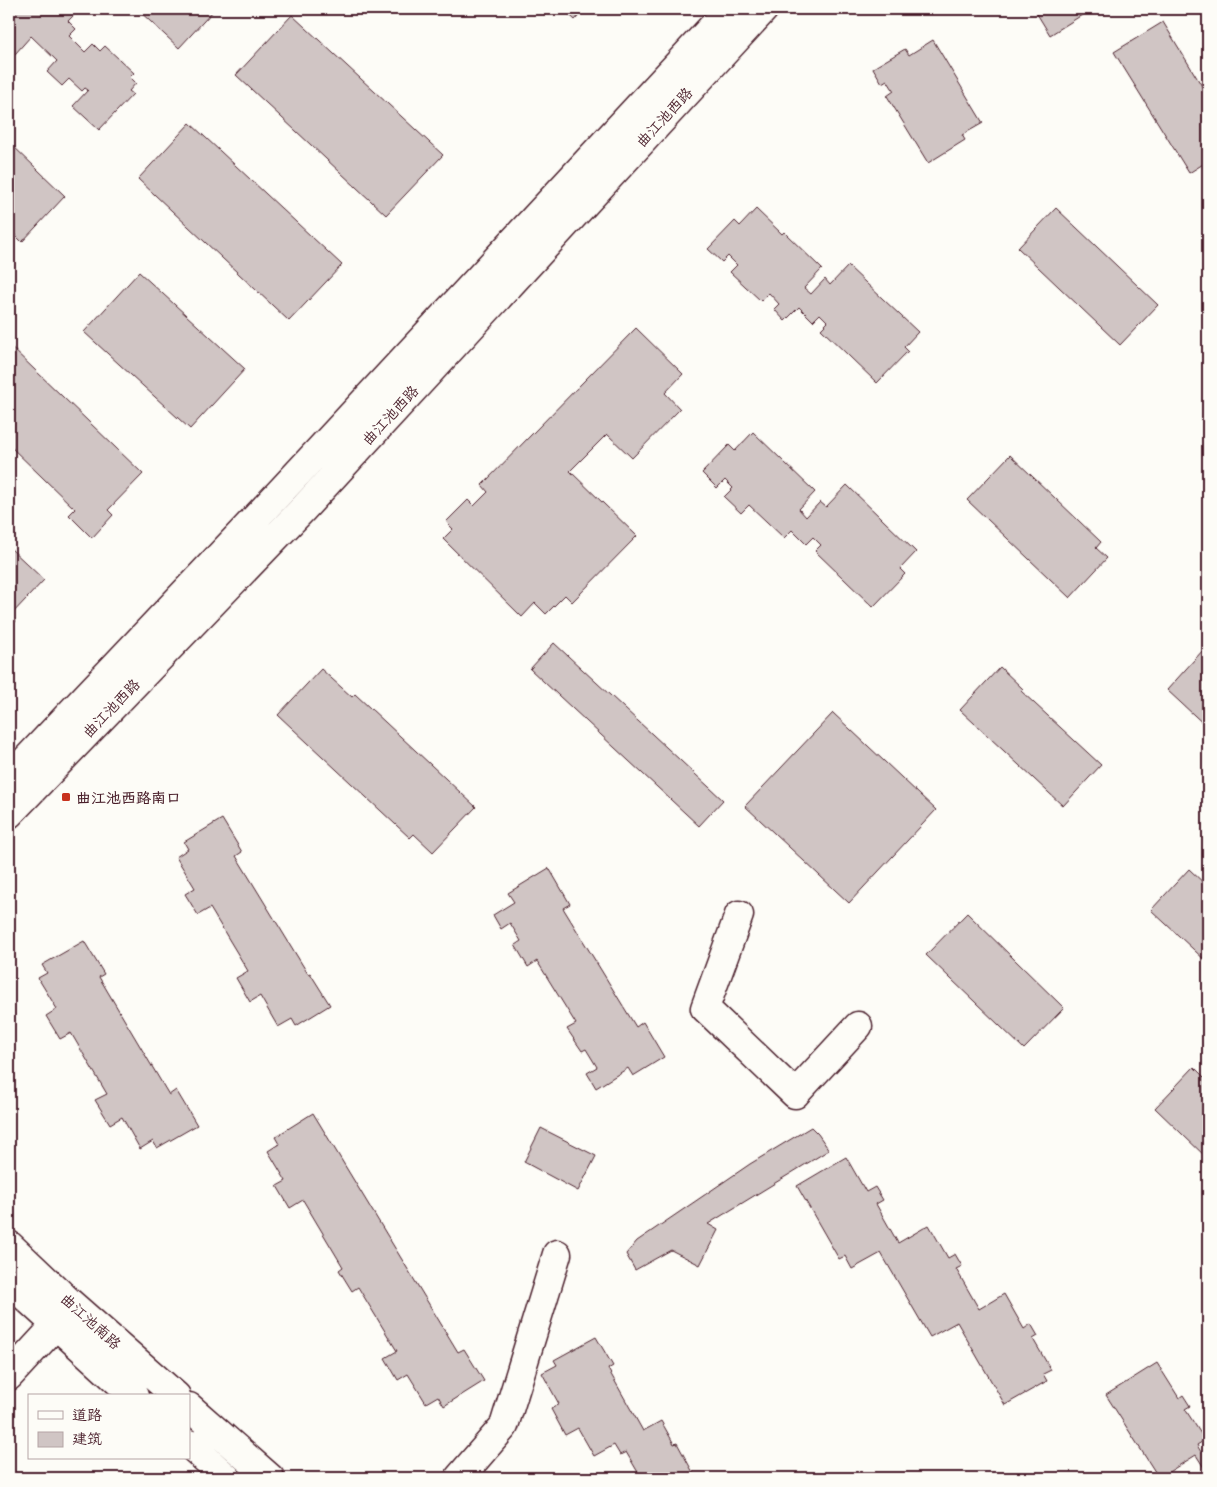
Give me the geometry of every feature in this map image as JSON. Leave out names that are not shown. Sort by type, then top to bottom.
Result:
[{"type":"street","name":"曲江池西路","points":[[9,778],[283,489],[729,9]]},
{"type":"street","name":"曲江池西路","points":[[9,814],[304,509],[764,9]]},
{"type":"street","points":[[739,915],[705,1008],[795,1094],[858,1026]]},
{"type":"street","name":"曲江池南路","points":[[9,1245],[69,1302],[174,1394]]},
{"type":"street","points":[[459,1478],[504,1426],[557,1254]]},
{"type":"street","name":"曲江池南路","points":[[9,1282],[132,1394]]},
{"type":"street","points":[[9,1376],[55,1326]]},
{"type":"street","points":[[190,1408],[270,1478]]},
{"type":"street","points":[[190,1445],[227,1478]]},
{"type":"building","points":[[9,9],[67,9],[74,15],[68,21],[76,29],[69,36],[85,52],[93,44],[100,51],[105,46],[134,73],[130,77],[136,83],[129,91],[133,94],[99,130],[73,106],[88,90],[85,88],[82,91],[69,79],[62,86],[47,72],[57,61],[31,36],[15,54],[9,48]]},
{"type":"building","points":[[137,9],[215,9],[179,48]]},
{"type":"building","points":[[563,9],[585,9],[575,20]]},
{"type":"building","points":[[1034,9],[1089,9],[1090,10],[1050,35]]},
{"type":"building","points":[[292,15],[443,155],[386,215],[236,75]]},
{"type":"building","points":[[1163,22],[1208,96],[1208,161],[1189,173],[1114,52]]},
{"type":"building","points":[[933,40],[983,123],[962,135],[965,140],[928,163],[887,96],[894,91],[887,80],[882,83],[873,68],[905,49],[909,55]]},
{"type":"building","points":[[190,123],[342,265],[289,321],[138,179]]},
{"type":"building","points":[[9,142],[65,196],[22,242],[9,229]]},
{"type":"building","points":[[1056,208],[1158,305],[1120,345],[1018,248]]},
{"type":"building","points":[[756,209],[782,234],[784,232],[822,269],[804,288],[811,294],[825,279],[830,285],[848,266],[918,332],[904,347],[908,351],[877,383],[821,329],[828,322],[820,314],[813,321],[799,307],[785,321],[774,309],[779,304],[769,293],[761,301],[730,272],[737,265],[728,256],[722,262],[708,249],[735,221],[740,226]]},
{"type":"building","points":[[139,272],[245,369],[190,429],[84,332]]},
{"type":"building","points":[[636,328],[683,374],[665,393],[680,409],[632,458],[607,434],[570,471],[637,536],[572,602],[565,595],[546,614],[535,603],[522,617],[443,539],[453,529],[446,522],[468,500],[474,506],[488,492],[482,485]]},
{"type":"building","points":[[9,345],[143,474],[108,510],[113,515],[92,538],[69,515],[75,509],[9,445]]},
{"type":"building","points":[[1208,415],[1208,429],[1201,422]]},
{"type":"building","points":[[753,432],[815,492],[799,509],[806,517],[820,502],[826,507],[847,485],[916,552],[900,569],[905,574],[873,607],[815,551],[821,545],[813,537],[806,544],[792,530],[784,538],[749,505],[741,513],[724,497],[733,488],[725,480],[717,488],[702,473],[729,445],[735,451]]},
{"type":"building","points":[[1010,455],[1101,542],[1096,548],[1107,558],[1070,598],[967,500]]},
{"type":"building","points":[[9,547],[44,580],[10,616],[16,621],[9,629]]},
{"type":"building","points":[[554,643],[723,800],[699,826],[530,669]]},
{"type":"building","points":[[1204,649],[1208,652],[1208,728],[1167,690]]},
{"type":"building","points":[[1000,667],[1023,689],[1021,691],[1101,765],[1063,806],[960,710]]},
{"type":"building","points":[[321,669],[352,697],[355,694],[476,807],[433,852],[414,834],[410,838],[278,715]]},
{"type":"building","points":[[833,713],[936,810],[849,903],[745,806]]},
{"type":"building","points":[[222,819],[242,852],[236,856],[308,974],[310,973],[330,1005],[296,1026],[292,1019],[278,1027],[260,996],[250,1002],[236,978],[248,971],[210,908],[198,915],[185,894],[195,888],[176,857],[188,849],[184,842]]},
{"type":"building","points":[[549,868],[570,904],[563,908],[636,1027],[643,1022],[664,1057],[633,1076],[628,1068],[596,1088],[587,1073],[597,1067],[586,1049],[582,1051],[567,1029],[576,1024],[537,961],[528,967],[515,945],[521,941],[510,923],[501,929],[493,915],[514,902],[508,893]]},
{"type":"building","points":[[1189,869],[1208,887],[1208,963],[1151,910]]},
{"type":"building","points":[[967,913],[1064,1008],[1024,1049],[926,955]]},
{"type":"building","points":[[84,941],[104,974],[99,977],[169,1095],[176,1090],[197,1125],[157,1148],[153,1141],[140,1149],[122,1117],[110,1124],[95,1100],[107,1094],[71,1033],[60,1039],[46,1016],[57,1009],[38,978],[47,973],[42,965]]},
{"type":"building","points":[[1194,1067],[1208,1081],[1208,1159],[1155,1108]]},
{"type":"building","points":[[313,1113],[458,1352],[464,1349],[484,1381],[444,1406],[438,1396],[426,1403],[408,1374],[398,1380],[385,1358],[397,1351],[358,1287],[352,1291],[339,1270],[343,1267],[303,1200],[290,1208],[277,1186],[286,1181],[268,1151],[279,1144],[275,1137]]},
{"type":"building","points":[[811,1127],[829,1150],[708,1224],[718,1230],[700,1265],[671,1250],[635,1270],[626,1254],[637,1241],[750,1164]]},
{"type":"building","points":[[541,1128],[596,1156],[578,1191],[524,1162]]},
{"type":"building","points":[[846,1157],[866,1192],[875,1187],[883,1200],[876,1204],[898,1243],[929,1225],[948,1258],[955,1254],[962,1266],[956,1269],[979,1309],[1004,1294],[1024,1329],[1031,1324],[1038,1336],[1033,1339],[1051,1370],[1043,1374],[1047,1381],[1005,1405],[957,1322],[930,1337],[881,1253],[852,1269],[845,1256],[839,1259],[797,1186]]},
{"type":"building","points":[[596,1337],[613,1366],[608,1369],[643,1431],[661,1421],[674,1444],[677,1443],[696,1478],[633,1478],[639,1474],[626,1452],[620,1455],[614,1445],[594,1456],[578,1428],[565,1435],[551,1409],[559,1404],[542,1373],[557,1365],[554,1360]]},
{"type":"building","points":[[1157,1363],[1179,1398],[1183,1395],[1190,1406],[1185,1409],[1205,1440],[1197,1445],[1201,1452],[1206,1449],[1204,1447],[1208,1444],[1208,1474],[1196,1455],[1159,1478],[1106,1395]]},
{"type":"place","name":"曲江池西路南口","points":[[66,797]]}]
